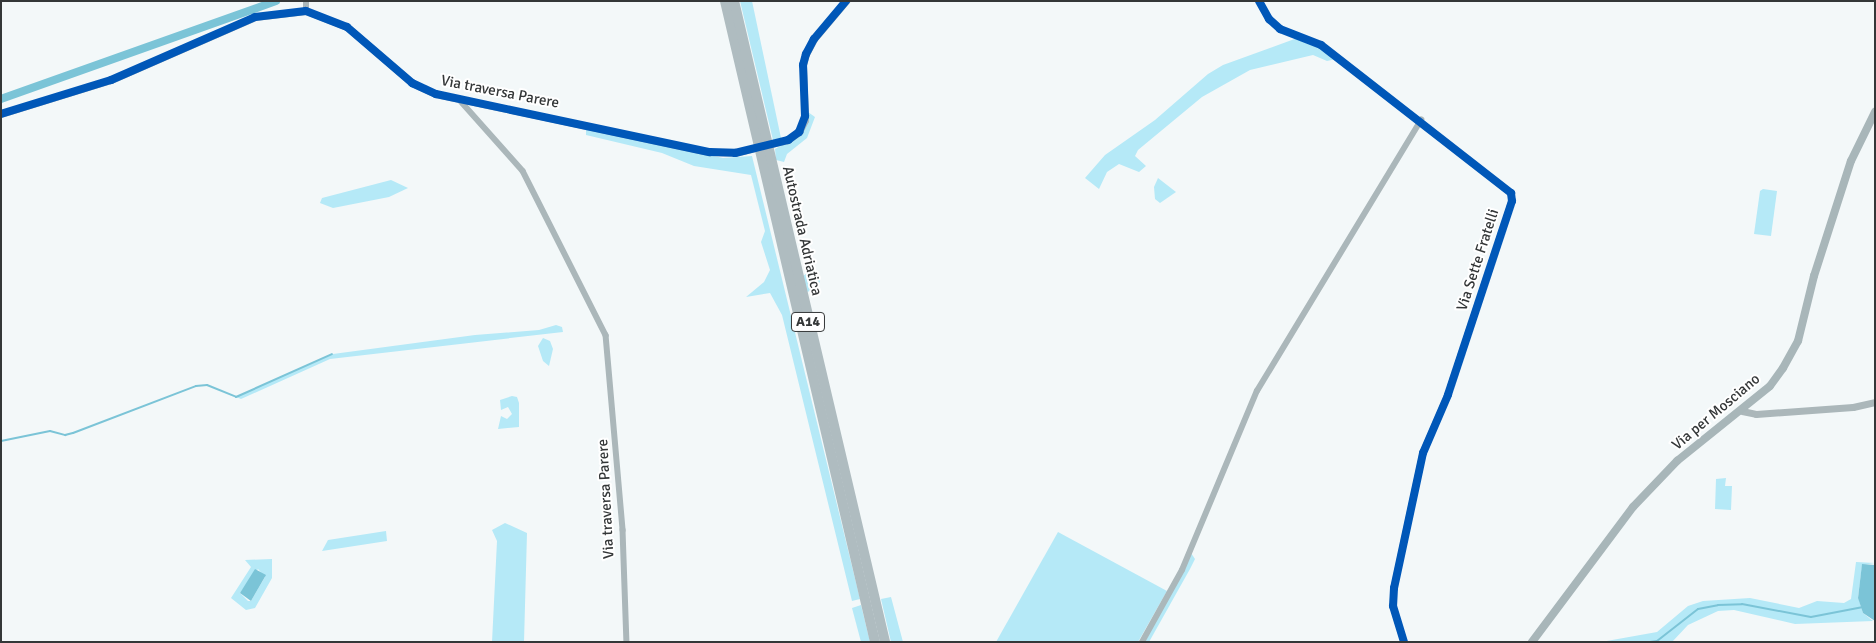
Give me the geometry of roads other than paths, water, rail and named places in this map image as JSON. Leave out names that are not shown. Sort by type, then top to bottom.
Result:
[{"type":"highway","name":"Autostrada Adriatica","points":[[725,1],[875,642]]},
{"type":"highway","name":"Autostrada Adriatica","points":[[734,1],[884,642]]},
{"type":"main road","name":"Via per Mosciano","points":[[1532,642],[1640,500],[1691,449],[1742,411],[1770,386],[1798,341],[1836,205],[1863,132],[1875,112]]},
{"type":"street","points":[[306,1],[306,11]]},
{"type":"street","name":"Via traversa Parere","points":[[1,114],[111,80],[255,17],[306,11],[347,27],[412,83],[428,91],[710,152],[735,153],[788,140],[799,132],[805,120],[803,65],[806,54],[814,39],[846,1]]},
{"type":"street","name":"Via Sette Fratelli","points":[[1259,1],[1269,19],[1280,29],[1321,45],[1421,120],[1506,188],[1512,201],[1448,395],[1424,453],[1394,588],[1392,606],[1404,642]]},
{"type":"street","name":"Via traversa Parere","points":[[458,99],[523,171],[606,334],[620,481],[627,642]]},
{"type":"street","points":[[1142,642],[1182,570],[1257,391],[1421,120]]},
{"type":"street","points":[[1742,411],[1756,414],[1853,407],[1875,402]]},
{"type":"waterway","points":[[1,99],[276,1]]},
{"type":"waterway","points":[[1,441],[50,431],[65,435],[73,433],[196,386],[207,385],[236,397],[332,354]]},
{"type":"waterway","points":[[1650,642],[1657,641],[1698,609],[1718,605],[1742,604],[1811,617],[1863,607]]},
{"type":"waterway","points":[[1623,642],[1639,642]]}]
